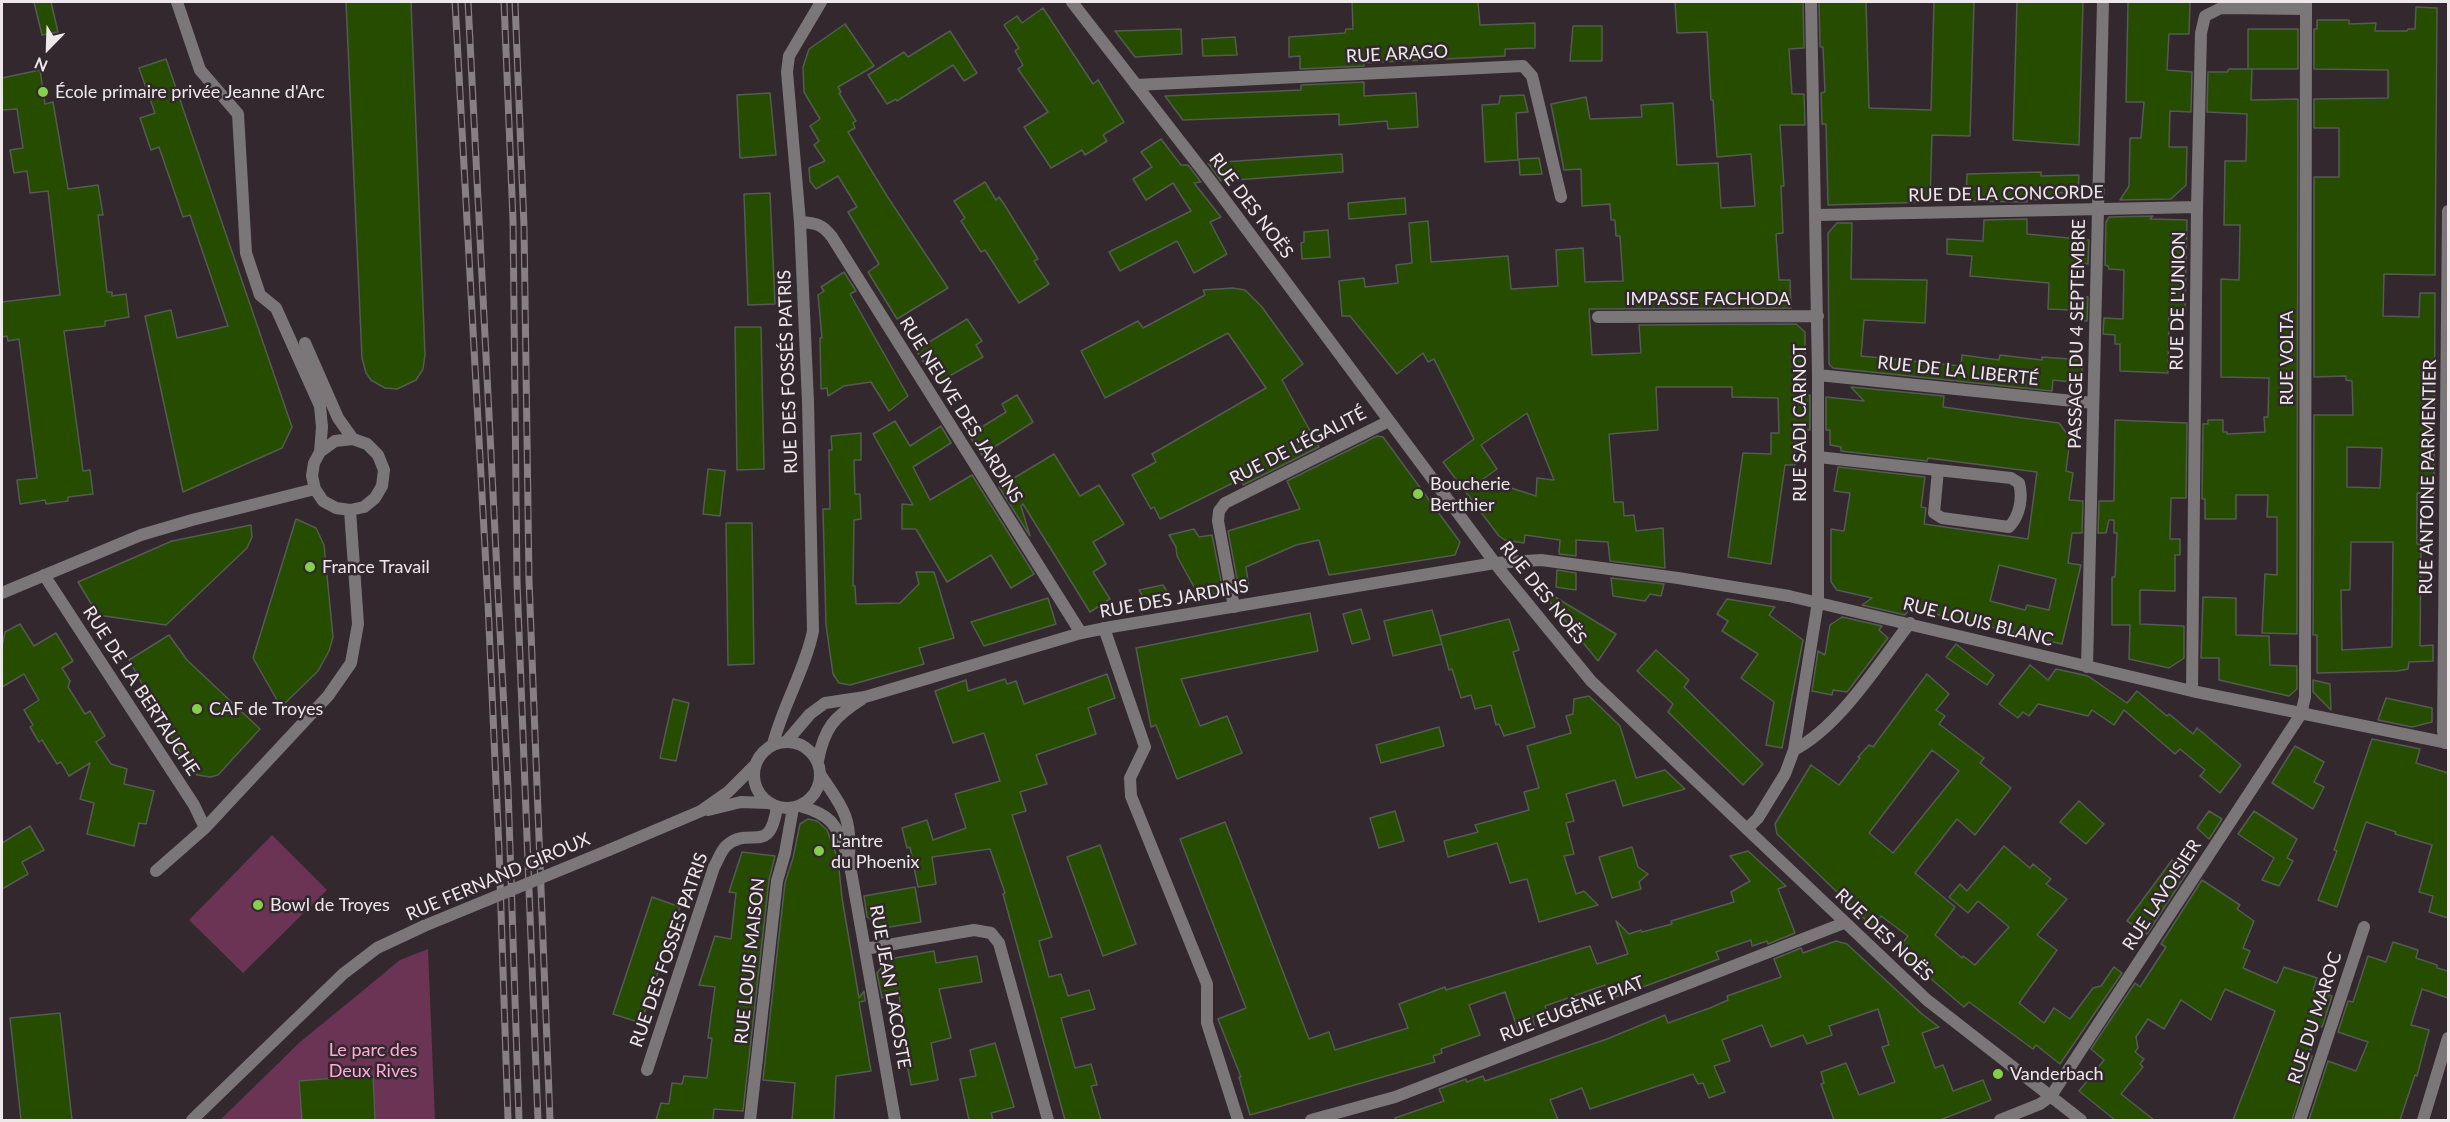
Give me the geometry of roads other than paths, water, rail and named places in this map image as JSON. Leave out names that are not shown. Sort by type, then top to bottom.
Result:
[{"type":"street","points":[[177,2],[200,70],[238,114],[246,253],[260,295],[276,309],[320,406],[322,427],[320,452],[314,463],[312,476],[315,489],[323,501],[336,508],[350,510],[364,507],[375,498],[382,486],[384,470],[378,455],[367,444],[352,439],[335,441],[320,452]]},
{"type":"street","name":"RUE DES FOSSÉS PATRIS","points":[[773,744],[809,649],[813,631],[808,402],[800,222],[787,72],[789,56],[821,2]]},
{"type":"street","name":"RUE DES NOËS","points":[[1072,2],[1387,422],[1495,563],[1591,681],[1927,1000],[2081,1120]]},
{"type":"street","name":"RUE SADI CARNOT","points":[[1748,829],[1758,818],[1785,774],[1794,750],[1818,602],[1817,215],[1812,2]]},
{"type":"street","name":"PASSAGE DU 4 SEPTEMBRE","points":[[2087,667],[2103,2]]},
{"type":"street","name":"RUE DE L'UNION","points":[[2192,691],[2201,33],[2205,16],[2222,8],[2306,5]]},
{"type":"street","name":"RUE VOLTA","points":[[2301,714],[2305,697],[2306,5]]},
{"type":"street","name":"RUE ARAGO","points":[[1136,85],[1523,66],[1532,76],[1561,197]]},
{"type":"street","name":"RUE DE LA CONCORDE","points":[[1817,215],[2197,207]]},
{"type":"street","name":"RUE ANTOINE PARMENTIER","points":[[2447,743],[2443,730],[2448,211]]},
{"type":"street","name":"RUE NEUVE DES JARDINS","points":[[800,222],[816,222],[824,226],[832,237],[1081,633]]},
{"type":"street","name":"IMPASSE FACHODA","points":[[1598,317],[1818,316]]},
{"type":"street","points":[[306,344],[338,418],[352,439]]},
{"type":"street","name":"RUE DE LA LIBERTÉ","points":[[1818,375],[2093,403]]},
{"type":"street","name":"RUE DE L'ÉGALITÉ","points":[[1234,607],[1218,521],[1219,511],[1226,504],[1387,422]]},
{"type":"street","points":[[1818,457],[1938,470],[2011,478],[2019,483],[2021,491],[2017,519],[2009,527],[1942,518],[1934,513],[1938,470]]},
{"type":"street","points":[[2,593],[141,535],[315,489]]},
{"type":"street","points":[[156,871],[205,828],[328,696],[351,663],[357,624],[350,510]]},
{"type":"street","name":"RUE LOUIS BLANC","points":[[1495,563],[1541,560],[1678,578],[1818,602],[2192,691],[2447,743]]},
{"type":"street","name":"RUE DES JARDINS","points":[[787,741],[810,714],[825,703],[865,697],[1081,633],[1495,563]]},
{"type":"street","name":"RUE DE LA BERTAUCHE","points":[[44,575],[194,805],[205,828]]},
{"type":"street","points":[[1794,750],[1811,741],[1831,724],[1910,623]]},
{"type":"street","points":[[1104,628],[1146,747],[1130,778],[1131,796],[1207,984],[1207,1023],[1238,1120]]},
{"type":"street","name":"RUE DES JARDINS","points":[[819,767],[821,741],[827,728],[842,712],[865,697]]},
{"type":"street","name":"RUE LAVOISIER","points":[[2051,1096],[2301,714]]},
{"type":"street","points":[[787,741],[805,747],[819,767],[815,793],[796,807],[773,805],[755,786],[753,776],[760,754],[773,744],[787,741]]},
{"type":"street","name":"RUE FERNAND GIROUX","points":[[701,811],[728,792],[755,765]]},
{"type":"street","name":"RUE JEAN LACOSTE","points":[[819,767],[842,804],[848,821],[851,837],[849,860]]},
{"type":"street","name":"RUE FERNAND GIROUX","points":[[192,1120],[343,974],[377,948],[424,926],[701,811],[746,801],[773,805]]},
{"type":"street","name":"RUE DES FOSSES PATRIS","points":[[647,1070],[714,867],[725,847],[735,840],[766,835],[773,829],[773,805]]},
{"type":"street","name":"RUE JEAN LACOSTE","points":[[796,807],[827,816],[836,827],[849,860],[895,1120]]},
{"type":"street","name":"RUE LOUIS MAISON","points":[[750,1120],[777,881],[796,807]]},
{"type":"street","name":"RUE EUGÈNE PIAT","points":[[1311,1120],[1395,1097],[1844,923]]},
{"type":"street","name":"RUE DU MAROC","points":[[2300,1120],[2364,927]]},
{"type":"street","points":[[865,949],[974,930],[991,933],[999,943],[1048,1120]]},
{"type":"street","points":[[2423,1120],[2448,1038]]},
{"type":"street","points":[[2000,1120],[2040,1104],[2051,1096]]},
{"type":"railway","points":[[455,2],[488,603],[508,1120]]},
{"type":"railway","points":[[468,2],[508,788],[519,1120]]},
{"type":"railway","points":[[504,2],[513,220],[517,581],[538,1120]]},
{"type":"railway","points":[[515,2],[524,226],[529,580],[550,1120]]},
{"type":"place","name":"École primaire privée Jeanne d'Arc","points":[[43,92]]},
{"type":"place","name":"Boucherie Berthier","points":[[1418,494]]},
{"type":"place","name":"France Travail","points":[[310,567]]},
{"type":"place","name":"CAF de Troyes","points":[[197,709]]},
{"type":"place","name":"L'antre du Phoenix","points":[[819,851]]},
{"type":"place","name":"Bowl de Troyes","points":[[258,905]]},
{"type":"place","name":"Vanderbach","points":[[1998,1074]]},
{"type":"park label","name":"Le parc des Deux Rives","points":[[373,1060]]}]
